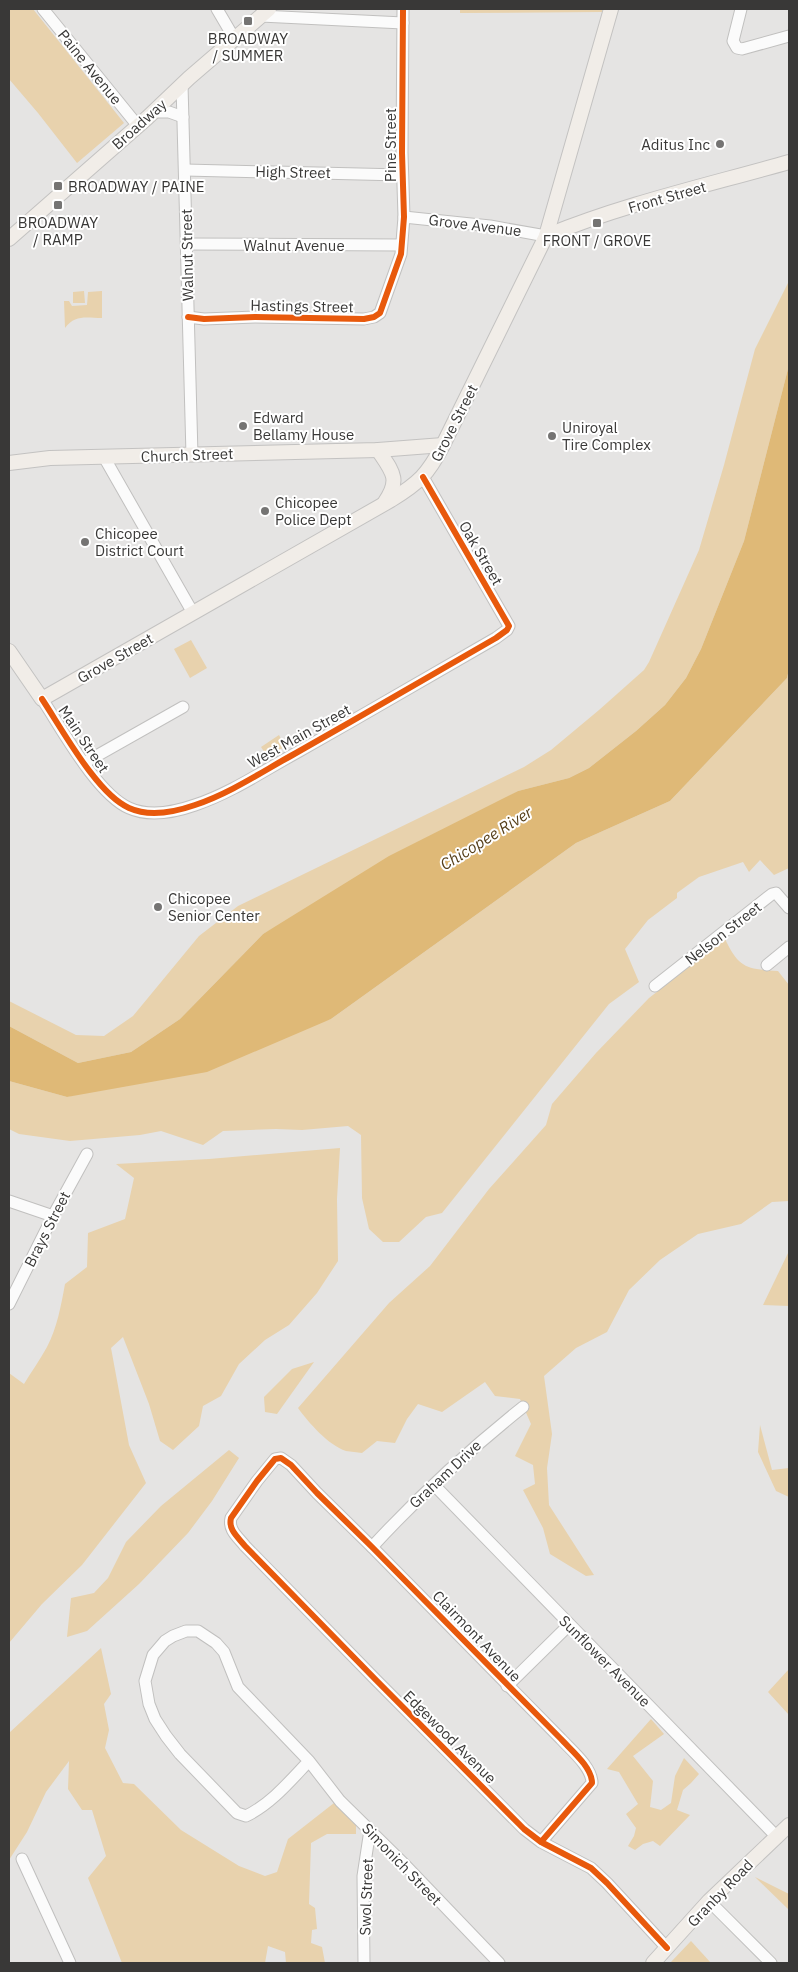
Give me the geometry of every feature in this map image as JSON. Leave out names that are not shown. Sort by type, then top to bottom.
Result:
[{"type":"main road","name":"Grove Street","points":[[42,700],[384,504],[409,489],[423,477],[432,466],[443,445],[546,236],[611,9]]},
{"type":"main road","name":"Broadway","points":[[9,239],[265,12]]},
{"type":"main road","name":"Front Street","points":[[546,236],[626,208],[789,162]]},
{"type":"main road","name":"Church Street","points":[[9,463],[50,458],[378,450],[443,445]]},
{"type":"main road","points":[[378,450],[391,468],[394,479],[392,491],[384,504]]},
{"type":"main road","name":"Church Street","points":[[9,454],[50,458]]},
{"type":"main road","name":"Main Street","points":[[9,651],[42,700]]},
{"type":"main road","name":"Granby Road","points":[[653,1963],[709,1901],[789,1824]]},
{"type":"street","name":"Paine Avenue","points":[[43,9],[138,126]]},
{"type":"street","points":[[217,9],[234,38]]},
{"type":"street","name":"Pine Street","points":[[392,280],[401,254],[404,218],[402,175],[403,9]]},
{"type":"street","points":[[742,9],[733,41],[735,46],[742,49],[789,36]]},
{"type":"street","points":[[265,12],[403,23]]},
{"type":"street","name":"Walnut Street","points":[[182,84],[192,455]]},
{"type":"street","points":[[153,112],[169,112],[183,117]]},
{"type":"street","name":"High Street","points":[[184,170],[402,175]]},
{"type":"street","name":"Grove Avenue","points":[[404,218],[490,226],[546,236]]},
{"type":"street","name":"Walnut Avenue","points":[[186,244],[401,245]]},
{"type":"street","name":"Hastings Street","points":[[188,317],[204,319],[255,317],[364,319],[374,317],[380,313],[392,280]]},
{"type":"street","points":[[104,457],[193,613]]},
{"type":"street","name":"Oak Street","points":[[423,477],[509,626],[507,630],[496,638]]},
{"type":"street","name":"West Main Street","points":[[107,792],[127,807],[150,813],[176,810],[205,802],[496,638]]},
{"type":"street","name":"Main Street","points":[[42,700],[84,763],[107,792]]},
{"type":"street","points":[[84,763],[183,707]]},
{"type":"street","name":"Nelson Street","points":[[655,986],[772,894],[776,892],[789,908]]},
{"type":"street","points":[[767,965],[789,947]]},
{"type":"street","name":"Brays Street","points":[[9,1304],[86,1154]]},
{"type":"street","points":[[9,1201],[53,1216]]},
{"type":"street","name":"Graham Drive","points":[[372,1547],[398,1519],[472,1448],[523,1407]]},
{"type":"street","name":"Clairmont Avenue","points":[[230,1524],[256,1481],[275,1459],[281,1458],[291,1464],[317,1494],[372,1547],[561,1739],[584,1766],[592,1780],[588,1788],[541,1842]]},
{"type":"street","name":"Sunflower Avenue","points":[[434,1485],[776,1836]]},
{"type":"street","name":"Edgewood Avenue","points":[[230,1524],[246,1546],[524,1829],[541,1842],[591,1868],[667,1948]]},
{"type":"street","points":[[507,1686],[569,1625]]},
{"type":"street","name":"Simonich Street","points":[[309,1761],[283,1789],[258,1809],[246,1816],[237,1813],[180,1754],[155,1719],[149,1704],[145,1681],[153,1655],[165,1642],[180,1633],[198,1631],[207,1635],[224,1652],[238,1686],[309,1761],[340,1801],[499,1963]]},
{"type":"street","name":"Swol Street","points":[[364,1963],[364,1876],[370,1830]]},
{"type":"street","points":[[22,1859],[70,1963]]},
{"type":"street","points":[[709,1901],[772,1963]]},
{"type":"shaded area","points":[[9,9],[33,9],[124,123],[77,163],[9,79]]},
{"type":"shaded area","points":[[460,9],[603,9],[602,12],[460,13]]},
{"type":"shaded area","points":[[789,281],[789,365],[744,541],[701,649],[686,678],[665,705],[636,731],[589,768],[569,778],[518,791],[263,934],[180,1019],[131,1052],[78,1063],[9,1026],[9,1001],[76,1035],[104,1036],[133,1016],[199,936],[238,906],[524,767],[551,750],[644,670],[699,550],[755,349]]},
{"type":"shaded area","points":[[84,291],[85,303],[73,303],[73,292]]},
{"type":"shaded area","points":[[102,291],[102,318],[86,317],[77,319],[65,328],[64,301],[69,301],[72,306],[87,305],[88,292]]},
{"type":"shaded area","points":[[191,640],[207,668],[190,678],[174,649]]},
{"type":"shaded area","points":[[789,669],[789,868],[774,875],[760,860],[749,872],[743,862],[699,877],[677,893],[677,898],[648,920],[625,949],[639,982],[609,1004],[442,1213],[426,1217],[399,1242],[383,1242],[369,1229],[362,1198],[361,1135],[348,1126],[302,1130],[223,1131],[203,1145],[161,1131],[140,1135],[70,1141],[19,1134],[9,1129],[9,1081],[67,1097],[331,1019],[576,843],[670,801],[787,678]]},
{"type":"shaded area","points":[[279,735],[285,747],[267,756],[261,747]]},
{"type":"shaded area","points":[[725,939],[739,961],[751,968],[778,971],[789,985],[789,1201],[772,1202],[741,1224],[698,1234],[660,1260],[629,1290],[607,1332],[576,1348],[544,1376],[552,1434],[547,1468],[549,1505],[594,1575],[586,1576],[550,1554],[543,1528],[523,1490],[535,1484],[533,1465],[515,1456],[531,1424],[520,1399],[495,1396],[485,1382],[442,1412],[418,1404],[407,1419],[395,1443],[377,1441],[362,1453],[346,1451],[332,1444],[313,1427],[298,1408],[389,1303],[430,1266],[489,1189],[546,1125],[552,1104],[596,1053],[649,998]]},
{"type":"shaded area","points":[[340,1148],[337,1199],[338,1261],[317,1293],[289,1325],[265,1340],[239,1364],[221,1396],[203,1406],[199,1426],[173,1450],[160,1441],[149,1404],[123,1337],[111,1348],[129,1445],[146,1483],[82,1565],[42,1604],[9,1643],[9,1373],[24,1384],[44,1352],[56,1325],[65,1284],[87,1267],[88,1233],[125,1219],[134,1178],[116,1164],[209,1159]]},
{"type":"shaded area","points":[[789,1251],[789,1306],[763,1305]]},
{"type":"shaded area","points":[[314,1362],[277,1414],[265,1412],[264,1397],[292,1369]]},
{"type":"shaded area","points":[[760,1425],[772,1470],[789,1468],[789,1497],[776,1491],[758,1452]]},
{"type":"shaded area","points":[[229,1450],[239,1458],[212,1501],[188,1533],[139,1584],[87,1631],[67,1637],[71,1598],[94,1593],[108,1578],[126,1542],[161,1506]]},
{"type":"shaded area","points":[[101,1648],[111,1694],[104,1704],[109,1730],[105,1748],[123,1783],[134,1784],[181,1830],[239,1866],[265,1876],[277,1872],[288,1839],[334,1803],[356,1825],[356,1834],[327,1834],[311,1843],[309,1904],[315,1908],[317,1929],[312,1930],[311,1943],[322,1947],[325,1963],[286,1963],[285,1952],[268,1946],[265,1963],[122,1963],[88,1878],[106,1856],[92,1810],[82,1810],[68,1789],[69,1761],[46,1792],[27,1832],[9,1860],[9,1733]]},
{"type":"shaded area","points":[[789,1669],[789,1715],[768,1692]]},
{"type":"shaded area","points":[[651,1719],[664,1734],[633,1756],[653,1781],[650,1807],[661,1810],[671,1803],[675,1776],[684,1758],[699,1774],[683,1790],[677,1810],[690,1815],[660,1846],[653,1841],[643,1844],[635,1850],[628,1846],[636,1828],[626,1814],[638,1804],[619,1772],[607,1769]]},
{"type":"shaded area","points":[[755,1877],[789,1894],[789,1910]]},
{"type":"shaded area","points":[[691,1941],[711,1963],[670,1963]]},
{"type":"water","name":"Chicopee River","points":[[789,365],[789,669],[787,678],[670,801],[576,843],[331,1019],[207,1072],[67,1097],[9,1081],[9,1026],[78,1063],[131,1052],[180,1019],[263,934],[389,856],[518,791],[569,778],[589,768],[636,731],[665,705],[686,678],[701,649],[744,541]]},
{"type":"cycle path","points":[[188,317],[204,319],[255,317],[364,319],[374,317],[380,313],[401,254],[404,217],[402,153],[403,9]]},
{"type":"cycle path","points":[[42,699],[81,760],[117,801],[137,811],[153,813],[179,810],[234,788],[496,638],[507,630],[509,626],[423,477]]},
{"type":"cycle path","points":[[541,1842],[592,1783],[589,1771],[585,1765],[291,1465],[281,1458],[275,1459],[231,1518],[232,1530],[245,1546],[524,1829],[541,1842],[591,1868],[667,1948]]},
{"type":"place","name":"BROADWAY / SUMMER","points":[[248,21]]},
{"type":"place","name":"Aditus Inc","points":[[720,144]]},
{"type":"place","name":"BROADWAY / PAINE","points":[[58,186]]},
{"type":"place","name":"BROADWAY / RAMP","points":[[58,205]]},
{"type":"place","name":"FRONT / GROVE","points":[[597,223]]},
{"type":"place","name":"Edward Bellamy House","points":[[243,426]]},
{"type":"place","name":"Uniroyal Tire Complex","points":[[552,436]]},
{"type":"place","name":"Chicopee Police Dept","points":[[265,511]]},
{"type":"place","name":"Chicopee District Court","points":[[85,542]]},
{"type":"place","name":"Chicopee Senior Center","points":[[158,907]]}]
